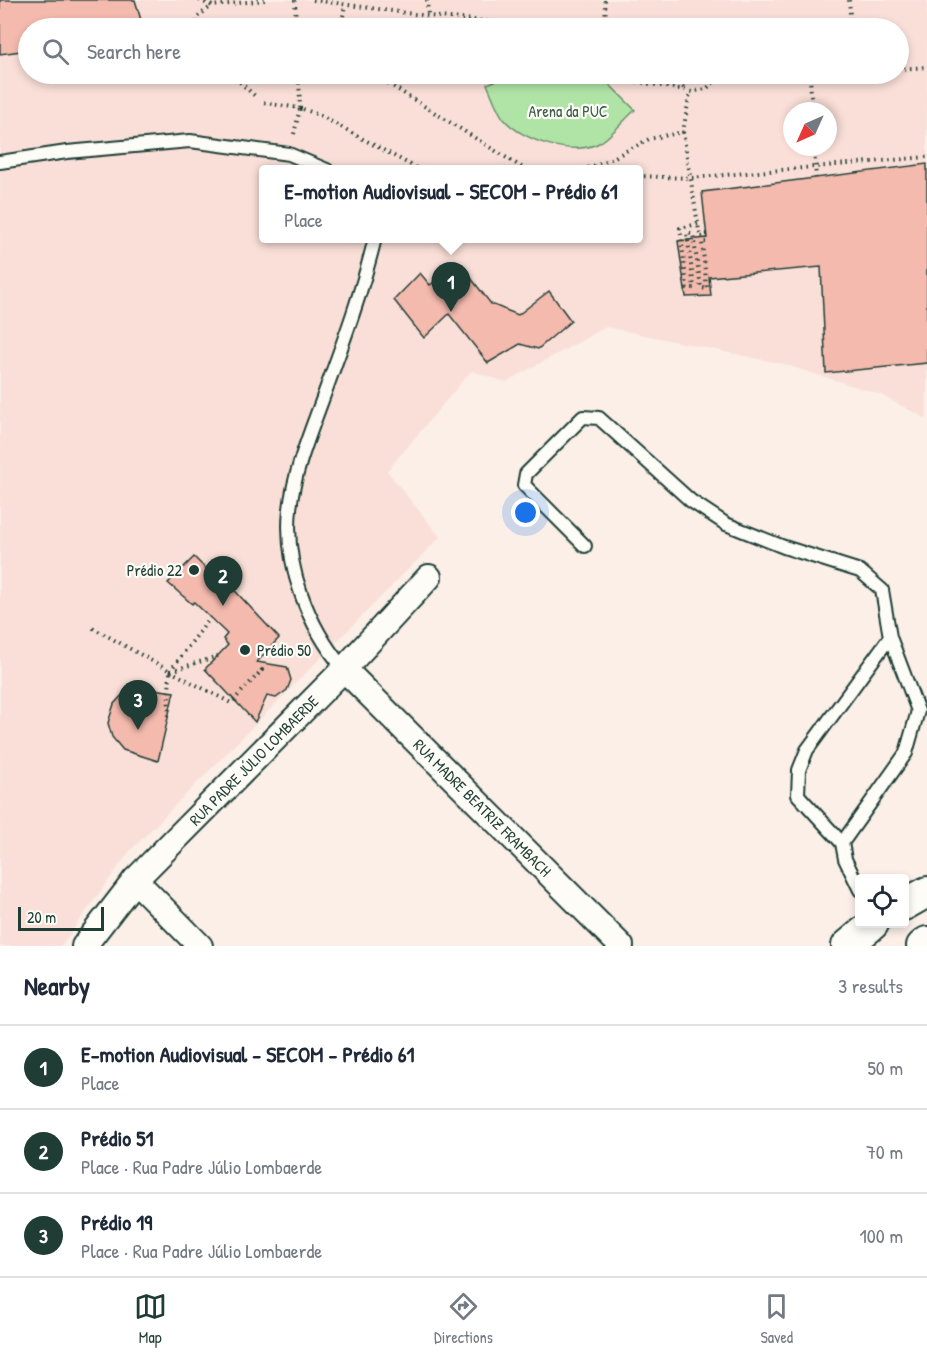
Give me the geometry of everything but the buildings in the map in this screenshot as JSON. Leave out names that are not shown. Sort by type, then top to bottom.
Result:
[{"type":"street","name":"RUA PADRE JÚLIO LOMBAERDE","points":[[84,946],[135,880],[344,669],[429,577]]},
{"type":"street","name":"RUA MADRE BEATRIZ FRAMBACH","points":[[344,669],[621,946]]},
{"type":"street","points":[[135,880],[200,946]]},
{"type":"street","points":[[909,902],[927,892]]},
{"type":"street","points":[[105,946],[108,912]]},
{"type":"street","points":[[847,946],[868,928]]},
{"type":"street","points":[[922,946],[927,942]]},
{"type":"lane","points":[[0,162],[67,152],[190,141],[290,154],[315,165]]},
{"type":"lane","points":[[344,669],[328,651],[303,602],[289,540],[290,508],[308,437],[364,283],[374,243]]},
{"type":"lane","points":[[585,546],[524,485],[526,474],[583,417],[599,418],[691,501],[726,524],[784,547],[860,571],[882,590],[890,637],[918,711],[906,753],[842,843]]},
{"type":"lane","points":[[855,880],[845,859],[842,843],[798,795],[799,770],[807,750],[890,637]]},
{"type":"path","points":[[199,0],[212,6]]},
{"type":"path","points":[[205,0],[212,6]]},
{"type":"path","points":[[196,18],[212,6],[265,0]]},
{"type":"path","points":[[295,0],[296,18]]},
{"type":"path","points":[[313,0],[451,18]]},
{"type":"path","points":[[426,0],[428,16]]},
{"type":"path","points":[[605,0],[606,18]]},
{"type":"path","points":[[849,0],[850,18]]},
{"type":"path","points":[[343,18],[345,5]]},
{"type":"path","points":[[909,68],[927,67]]},
{"type":"path","points":[[242,84],[255,96]]},
{"type":"path","points":[[290,154],[300,108],[299,84]]},
{"type":"path","points":[[389,84],[518,165]]},
{"type":"path","points":[[647,84],[688,91],[706,88],[711,84]]},
{"type":"path","points":[[681,84],[688,91]]},
{"type":"path","points":[[810,84],[811,102]]},
{"type":"path","points":[[688,91],[683,132],[698,224],[698,238],[706,236]]},
{"type":"path","points":[[264,103],[300,108],[319,115],[411,165]]},
{"type":"path","points":[[596,165],[648,139],[683,132]]},
{"type":"path","points":[[813,156],[816,178]]},
{"type":"path","points":[[643,176],[690,178],[927,157]]},
{"type":"path","points":[[698,224],[680,228],[687,288],[694,288],[687,233],[693,234],[701,288],[707,289],[702,242],[706,242]]},
{"type":"path","points":[[168,716],[170,671],[210,618]]},
{"type":"path","points":[[93,628],[231,703],[262,670],[258,675]]},
{"type":"path","points":[[170,671],[218,656]]},
{"type":"shaded area","points":[[0,0],[927,0],[927,419],[879,394],[783,364],[606,327],[506,382],[471,371],[387,471],[440,537],[129,852],[61,946],[0,946]]},
{"type":"green space","name":"Arena da PUC","points":[[487,84],[609,84],[635,110],[601,142],[590,147],[563,148],[522,134],[503,118]]},
{"type":"place","name":"E-motion Audiovisual - SECOM - Prédio 61","points":[[451,312]]},
{"type":"place","name":"Prédio 22","points":[[194,570]]},
{"type":"place","name":"Prédio 51","points":[[223,606]]},
{"type":"place","name":"Prédio 50","points":[[245,650]]},
{"type":"place","name":"Prédio 19","points":[[138,730]]}]
